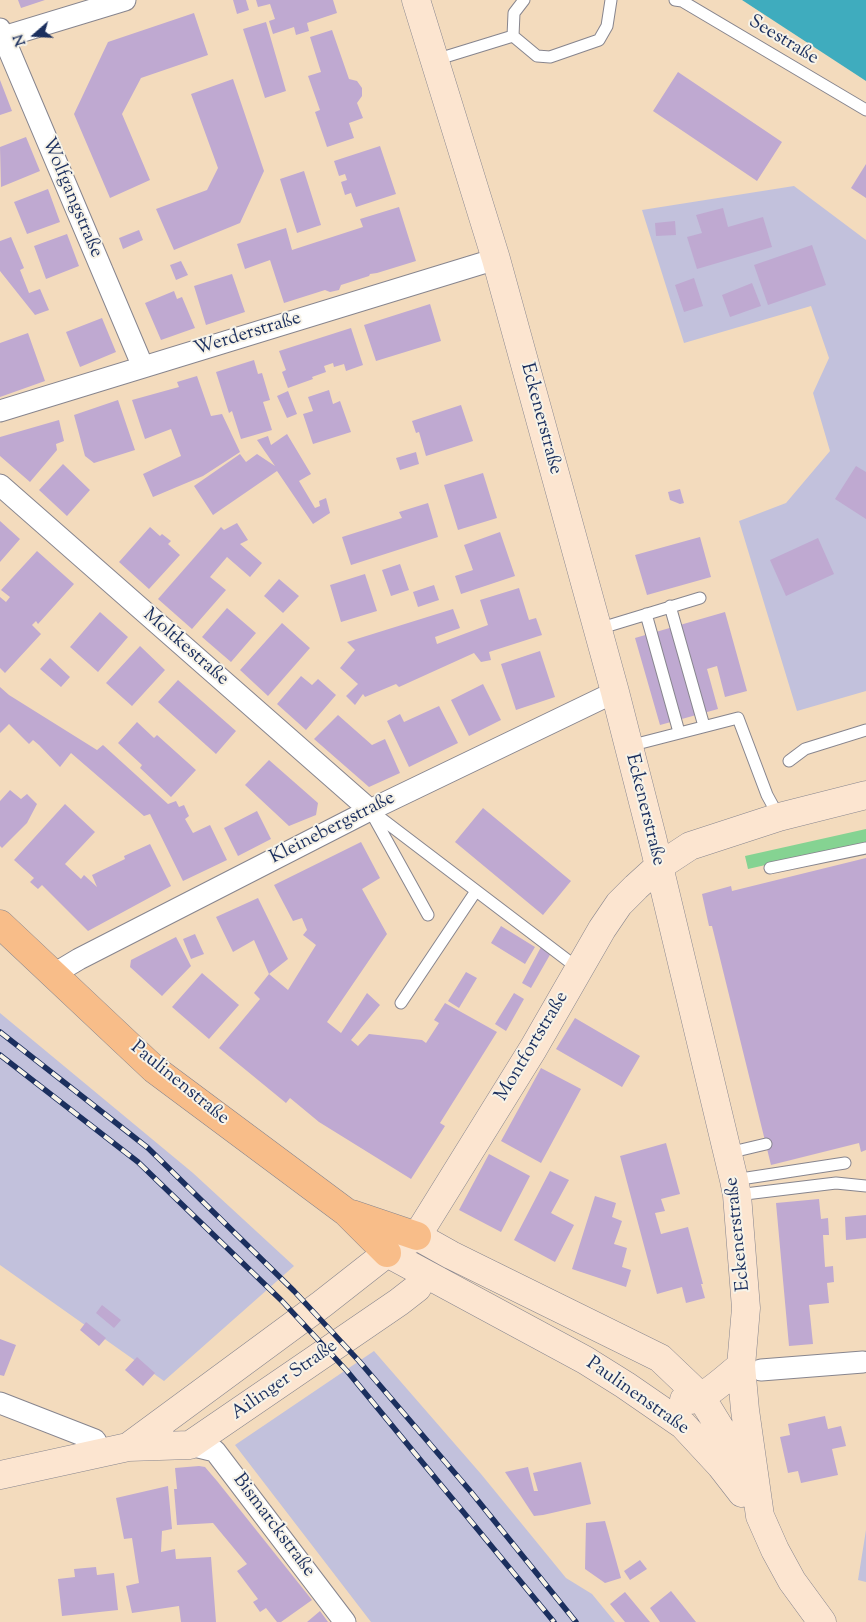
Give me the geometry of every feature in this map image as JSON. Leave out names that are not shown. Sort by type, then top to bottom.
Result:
[{"type":"main road","name":"Eckenerstraße","points":[[416,0],[496,259],[615,692],[652,837],[736,1188],[751,1368],[745,1410],[760,1516],[775,1550],[792,1581],[822,1622]]},
{"type":"main road","name":"Montfortstraße","points":[[417,1236],[533,1049],[619,904],[658,867],[690,846],[778,817],[866,795]]},
{"type":"main road","name":"Paulinenstraße","points":[[0,924],[154,1069],[346,1212],[387,1253],[585,1360],[683,1425],[721,1466],[760,1516]]},
{"type":"main road","name":"Paulinenstraße","points":[[346,1212],[417,1236],[451,1256],[660,1358],[701,1397],[736,1454],[760,1516]]},
{"type":"main road","points":[[387,1253],[417,1236],[425,1274]]},
{"type":"main road","name":"Ailinger Straße","points":[[128,1447],[314,1310],[387,1253]]},
{"type":"main road","name":"Ailinger Straße","points":[[1,1472],[128,1447],[190,1446],[398,1302],[417,1288],[425,1274]]},
{"type":"main road","points":[[625,1385],[689,1401],[701,1397],[751,1368]]},
{"type":"street","points":[[1,35],[125,0]]},
{"type":"street","name":"Wolfgangstraße","points":[[1,35],[143,367]]},
{"type":"street","name":"Werderstraße","points":[[0,411],[496,259]]},
{"type":"street","name":"Moltkestraße","points":[[0,485],[370,810]]},
{"type":"street","name":"Kleinebergstraße","points":[[54,974],[79,958],[370,810],[615,692]]},
{"type":"street","points":[[751,1368],[863,1362]]},
{"type":"street","points":[[0,1403],[95,1440],[102,1453]]},
{"type":"street","name":"Bismarckstraße","points":[[190,1446],[216,1451],[345,1622]]},
{"type":"lane","points":[[513,36],[514,14],[524,0]]},
{"type":"lane","points":[[513,36],[537,56],[550,57],[599,40],[606,26],[611,0]]},
{"type":"lane","name":"Seestraße","points":[[679,0],[866,110]]},
{"type":"lane","points":[[435,60],[513,36]]},
{"type":"lane","points":[[598,629],[700,598]]},
{"type":"lane","points":[[670,606],[704,726]]},
{"type":"lane","points":[[646,614],[679,732]]},
{"type":"lane","points":[[628,746],[738,718],[767,795],[778,817]]},
{"type":"lane","points":[[789,761],[806,749],[866,730]]},
{"type":"lane","points":[[370,810],[579,969]]},
{"type":"lane","points":[[370,810],[428,915]]},
{"type":"lane","points":[[770,868],[866,848]]},
{"type":"lane","points":[[401,1003],[476,892]]},
{"type":"lane","points":[[728,1153],[766,1144]]},
{"type":"lane","points":[[736,1188],[845,1163]]},
{"type":"lane","points":[[736,1188],[836,1182],[866,1186]]},
{"type":"shaded area","points":[[794,186],[866,240],[866,691],[797,711],[739,521],[786,503],[830,451],[813,393],[829,358],[811,306],[684,343],[642,210]]},
{"type":"shaded area","points":[[0,1013],[193,1173],[294,1266],[164,1381],[0,1265]]},
{"type":"shaded area","points":[[374,1351],[481,1474],[566,1578],[592,1594],[615,1622],[371,1622],[235,1445]]},
{"type":"shaded area","points":[[866,1530],[866,1582],[858,1580]]},
{"type":"green space","points":[[866,829],[866,842],[748,869],[745,856]]},
{"type":"water","points":[[742,0],[866,0],[866,81]]},
{"type":"building","points":[[18,0],[45,0],[21,8]]},
{"type":"building","points":[[233,0],[246,0],[249,10],[237,14]]},
{"type":"building","points":[[256,0],[333,0],[337,13],[307,23],[309,31],[296,35],[294,27],[273,34],[269,21],[275,19],[270,4],[258,7]]},
{"type":"building","points":[[194,13],[208,55],[141,78],[122,114],[150,180],[110,198],[74,114],[108,42]]},
{"type":"building","points":[[266,22],[286,91],[265,98],[243,29]]},
{"type":"building","points":[[332,30],[349,79],[357,81],[362,88],[362,96],[357,103],[363,118],[349,123],[354,138],[327,147],[315,112],[320,110],[308,76],[321,72],[310,37]]},
{"type":"building","points":[[678,72],[782,142],[757,181],[653,111]]},
{"type":"building","points":[[233,79],[264,171],[240,223],[174,250],[156,209],[207,190],[218,168],[191,94]]},
{"type":"building","points":[[0,80],[12,111],[0,115]]},
{"type":"building","points":[[26,137],[40,171],[1,187],[0,147]]},
{"type":"building","points":[[380,146],[396,194],[356,207],[351,193],[345,195],[341,182],[347,180],[345,174],[339,176],[334,161]]},
{"type":"building","points":[[866,164],[866,198],[851,188]]},
{"type":"building","points":[[304,171],[321,225],[297,233],[280,179]]},
{"type":"building","points":[[48,189],[60,222],[27,234],[14,202]]},
{"type":"building","points":[[399,207],[416,261],[370,274],[369,276],[341,285],[339,290],[330,292],[325,290],[284,303],[270,260],[245,269],[237,244],[286,228],[292,250],[363,227],[360,219]]},
{"type":"building","points":[[723,208],[728,227],[763,217],[772,247],[697,269],[687,237],[702,233],[696,215]]},
{"type":"building","points":[[675,221],[676,235],[656,236],[655,223]]},
{"type":"building","points":[[139,230],[143,240],[123,249],[119,238]]},
{"type":"building","points":[[67,234],[79,266],[46,279],[34,246]]},
{"type":"building","points":[[11,237],[24,268],[20,270],[29,293],[40,289],[49,310],[35,315],[0,271],[0,241]]},
{"type":"building","points":[[812,245],[826,285],[768,305],[754,265]]},
{"type":"building","points":[[181,261],[188,275],[176,280],[170,265]]},
{"type":"building","points":[[232,274],[245,312],[206,325],[194,286]]},
{"type":"building","points":[[694,278],[703,306],[684,312],[675,285]]},
{"type":"building","points":[[752,283],[761,306],[730,317],[722,295]]},
{"type":"building","points":[[174,291],[177,299],[182,297],[195,328],[161,340],[145,303]]},
{"type":"building","points":[[430,304],[441,341],[376,361],[364,325]]},
{"type":"building","points":[[102,318],[116,352],[80,367],[66,332]]},
{"type":"building","points":[[351,328],[363,365],[346,371],[344,364],[334,367],[333,363],[324,366],[326,372],[288,388],[282,372],[286,370],[279,351]]},
{"type":"building","points":[[28,333],[45,381],[0,397],[0,343]]},
{"type":"building","points":[[254,360],[258,374],[262,373],[270,400],[263,402],[272,430],[241,439],[232,411],[229,413],[216,372]]},
{"type":"building","points":[[197,376],[211,416],[222,414],[240,452],[203,476],[153,497],[143,474],[181,456],[171,429],[145,439],[132,400],[179,387],[177,382]]},
{"type":"building","points":[[329,390],[333,404],[340,401],[351,432],[313,444],[303,414],[313,411],[308,397]]},
{"type":"building","points":[[288,391],[297,414],[287,418],[277,396]]},
{"type":"building","points":[[118,400],[135,450],[94,463],[85,456],[74,415]]},
{"type":"building","points":[[461,405],[473,441],[426,456],[419,432],[416,433],[412,421]]},
{"type":"building","points":[[59,420],[64,441],[56,444],[57,450],[30,482],[0,456],[0,437]]},
{"type":"building","points":[[287,434],[311,474],[299,481],[315,508],[320,506],[319,501],[326,498],[330,513],[313,524],[277,471],[213,515],[194,486],[240,454],[246,462],[257,454],[275,466],[257,440],[268,436],[271,445]]},
{"type":"building","points":[[416,452],[419,464],[400,470],[396,458]]},
{"type":"building","points":[[63,464],[90,490],[67,516],[39,490]]},
{"type":"building","points":[[856,466],[866,472],[866,519],[835,499]]},
{"type":"building","points":[[483,473],[497,518],[458,530],[444,485]]},
{"type":"building","points":[[680,489],[684,503],[680,504],[670,500],[668,492]]},
{"type":"building","points":[[428,503],[438,537],[351,565],[342,537],[402,518],[399,512]]},
{"type":"building","points":[[0,521],[20,539],[0,562]]},
{"type":"building","points":[[237,523],[248,540],[240,544],[262,563],[250,577],[227,557],[210,577],[226,590],[192,629],[158,599],[221,527],[224,530]]},
{"type":"building","points":[[150,527],[160,536],[162,534],[171,541],[168,544],[180,555],[149,589],[119,562]]},
{"type":"building","points":[[500,532],[515,576],[461,594],[455,576],[473,570],[464,545]]},
{"type":"building","points":[[700,537],[711,577],[647,595],[635,555]]},
{"type":"building","points":[[818,538],[834,574],[786,596],[770,560]]},
{"type":"building","points":[[37,551],[74,584],[38,624],[36,621],[32,625],[41,634],[5,673],[0,668],[0,597],[6,602],[10,597],[1,590]]},
{"type":"building","points":[[400,564],[409,590],[391,596],[382,570]]},
{"type":"building","points":[[365,574],[377,611],[341,622],[330,585]]},
{"type":"building","points":[[279,579],[299,596],[283,613],[264,596]]},
{"type":"building","points":[[434,585],[439,600],[418,607],[413,592]]},
{"type":"building","points":[[519,588],[529,620],[536,618],[542,635],[489,652],[491,660],[481,662],[474,653],[399,687],[396,684],[365,697],[363,694],[355,705],[346,696],[358,684],[340,668],[355,650],[347,642],[453,609],[460,628],[435,637],[437,644],[488,625],[480,600]]},
{"type":"building","points":[[227,608],[256,633],[231,662],[202,637]]},
{"type":"building","points":[[100,612],[128,637],[98,672],[70,647]]},
{"type":"building","points":[[725,612],[747,691],[725,697],[717,666],[707,669],[718,709],[660,725],[635,638]]},
{"type":"building","points":[[282,623],[310,648],[268,696],[240,670]]},
{"type":"building","points":[[140,646],[165,670],[132,706],[106,683]]},
{"type":"building","points":[[540,651],[555,697],[516,710],[501,664]]},
{"type":"building","points":[[50,658],[70,677],[61,687],[40,669]]},
{"type":"building","points":[[301,676],[312,685],[318,679],[336,695],[306,730],[277,704]]},
{"type":"building","points":[[178,680],[236,731],[216,754],[158,702]]},
{"type":"building","points":[[483,684],[501,720],[469,736],[451,700]]},
{"type":"building","points":[[0,687],[9,695],[97,750],[103,745],[168,804],[176,801],[179,807],[184,805],[189,816],[185,819],[193,833],[210,825],[227,860],[183,881],[150,814],[144,816],[71,753],[60,767],[39,745],[33,740],[29,744],[9,724],[0,733]]},
{"type":"building","points":[[439,706],[458,743],[409,767],[387,721],[400,714],[404,722]]},
{"type":"building","points":[[338,715],[372,745],[385,739],[400,773],[369,787],[314,739]]},
{"type":"building","points":[[137,722],[154,738],[157,735],[196,770],[171,797],[140,768],[142,765],[118,743]]},
{"type":"building","points":[[269,760],[318,803],[316,815],[289,826],[245,785]]},
{"type":"building","points":[[10,790],[21,799],[27,794],[37,804],[27,823],[2,848],[0,846],[0,801]]},
{"type":"building","points":[[65,804],[95,832],[65,864],[81,879],[84,875],[97,887],[92,875],[125,859],[124,856],[150,844],[171,886],[88,931],[42,885],[38,889],[30,882],[34,878],[14,860]]},
{"type":"building","points":[[483,808],[571,881],[543,915],[455,842]]},
{"type":"building","points":[[257,811],[271,839],[238,856],[224,828]]},
{"type":"building","points":[[361,842],[380,878],[362,889],[387,934],[327,1022],[341,1033],[367,993],[380,1005],[351,1040],[358,1046],[369,1034],[422,1040],[426,1043],[439,1023],[434,1020],[445,1003],[497,1032],[440,1123],[445,1126],[411,1179],[319,1122],[290,1098],[286,1103],[219,1048],[260,999],[254,993],[269,974],[288,990],[316,945],[303,935],[307,930],[302,918],[293,921],[274,885]]},
{"type":"building","points":[[866,858],[866,1150],[861,1152],[859,1143],[771,1165],[712,926],[709,926],[702,894],[731,886],[732,891]]},
{"type":"building","points":[[258,898],[288,959],[269,974],[254,940],[233,952],[216,917]]},
{"type":"building","points":[[501,926],[535,947],[525,964],[491,943]]},
{"type":"building","points":[[195,934],[204,954],[191,959],[183,939]]},
{"type":"building","points":[[176,937],[191,966],[162,996],[130,967],[131,960]]},
{"type":"building","points":[[541,947],[551,953],[531,988],[522,983]]},
{"type":"building","points":[[466,972],[477,978],[459,1008],[448,1001]]},
{"type":"building","points":[[202,973],[239,1005],[209,1039],[172,1007]]},
{"type":"building","points":[[514,993],[524,999],[506,1031],[495,1024]]},
{"type":"building","points":[[575,1018],[640,1056],[622,1087],[556,1049]]},
{"type":"building","points":[[541,1068],[581,1089],[541,1163],[501,1141]]},
{"type":"building","points":[[666,1143],[680,1194],[661,1199],[665,1211],[655,1213],[661,1234],[688,1227],[705,1298],[686,1303],[682,1287],[657,1294],[620,1156]]},
{"type":"building","points":[[489,1154],[530,1176],[501,1232],[459,1210]]},
{"type":"building","points":[[550,1171],[569,1180],[551,1213],[574,1225],[555,1262],[514,1240]]},
{"type":"building","points":[[595,1196],[616,1203],[612,1217],[622,1221],[614,1244],[627,1248],[622,1267],[631,1270],[626,1287],[572,1269]]},
{"type":"building","points":[[819,1199],[821,1219],[828,1218],[829,1235],[823,1235],[825,1267],[833,1266],[834,1282],[827,1283],[829,1303],[809,1305],[813,1344],[789,1346],[776,1203]]},
{"type":"building","points":[[866,1215],[866,1238],[846,1240],[845,1217]]},
{"type":"building","points":[[102,1305],[121,1320],[114,1328],[96,1313]]},
{"type":"building","points":[[86,1322],[106,1338],[99,1346],[80,1330]]},
{"type":"building","points":[[0,1339],[16,1345],[4,1376],[0,1375]]},
{"type":"building","points":[[137,1357],[155,1373],[143,1386],[125,1370]]},
{"type":"building","points":[[825,1416],[828,1429],[841,1426],[846,1446],[832,1449],[838,1475],[801,1483],[798,1471],[788,1473],[780,1437],[790,1435],[788,1424]]},
{"type":"building","points":[[581,1462],[591,1504],[543,1515],[534,1516],[505,1472],[528,1467],[534,1491],[538,1491],[533,1473]]},
{"type":"building","points":[[205,1467],[217,1481],[312,1600],[281,1622],[277,1622],[266,1608],[260,1612],[253,1602],[258,1599],[237,1571],[247,1564],[213,1523],[177,1525],[174,1489],[177,1489],[175,1468]]},
{"type":"building","points":[[168,1486],[172,1529],[162,1531],[161,1552],[175,1549],[176,1559],[211,1557],[216,1622],[181,1622],[179,1606],[132,1613],[126,1586],[139,1583],[132,1538],[124,1539],[116,1498]]},
{"type":"building","points":[[605,1521],[621,1578],[605,1583],[585,1569],[586,1523]]},
{"type":"building","points":[[640,1560],[647,1569],[630,1580],[624,1571]]},
{"type":"building","points":[[96,1567],[97,1575],[114,1573],[118,1610],[62,1616],[58,1579],[75,1577],[74,1569]]},
{"type":"building","points":[[671,1591],[696,1622],[660,1622],[650,1608]]},
{"type":"building","points":[[625,1592],[650,1622],[625,1622],[610,1604]]},
{"type":"building","points":[[320,1611],[328,1622],[307,1622]]},
{"type":"railway","points":[[0,1032],[148,1148],[294,1291],[359,1361],[471,1492],[576,1622]]},
{"type":"railway","points":[[0,1055],[138,1162],[282,1301],[347,1371],[554,1622]]}]
